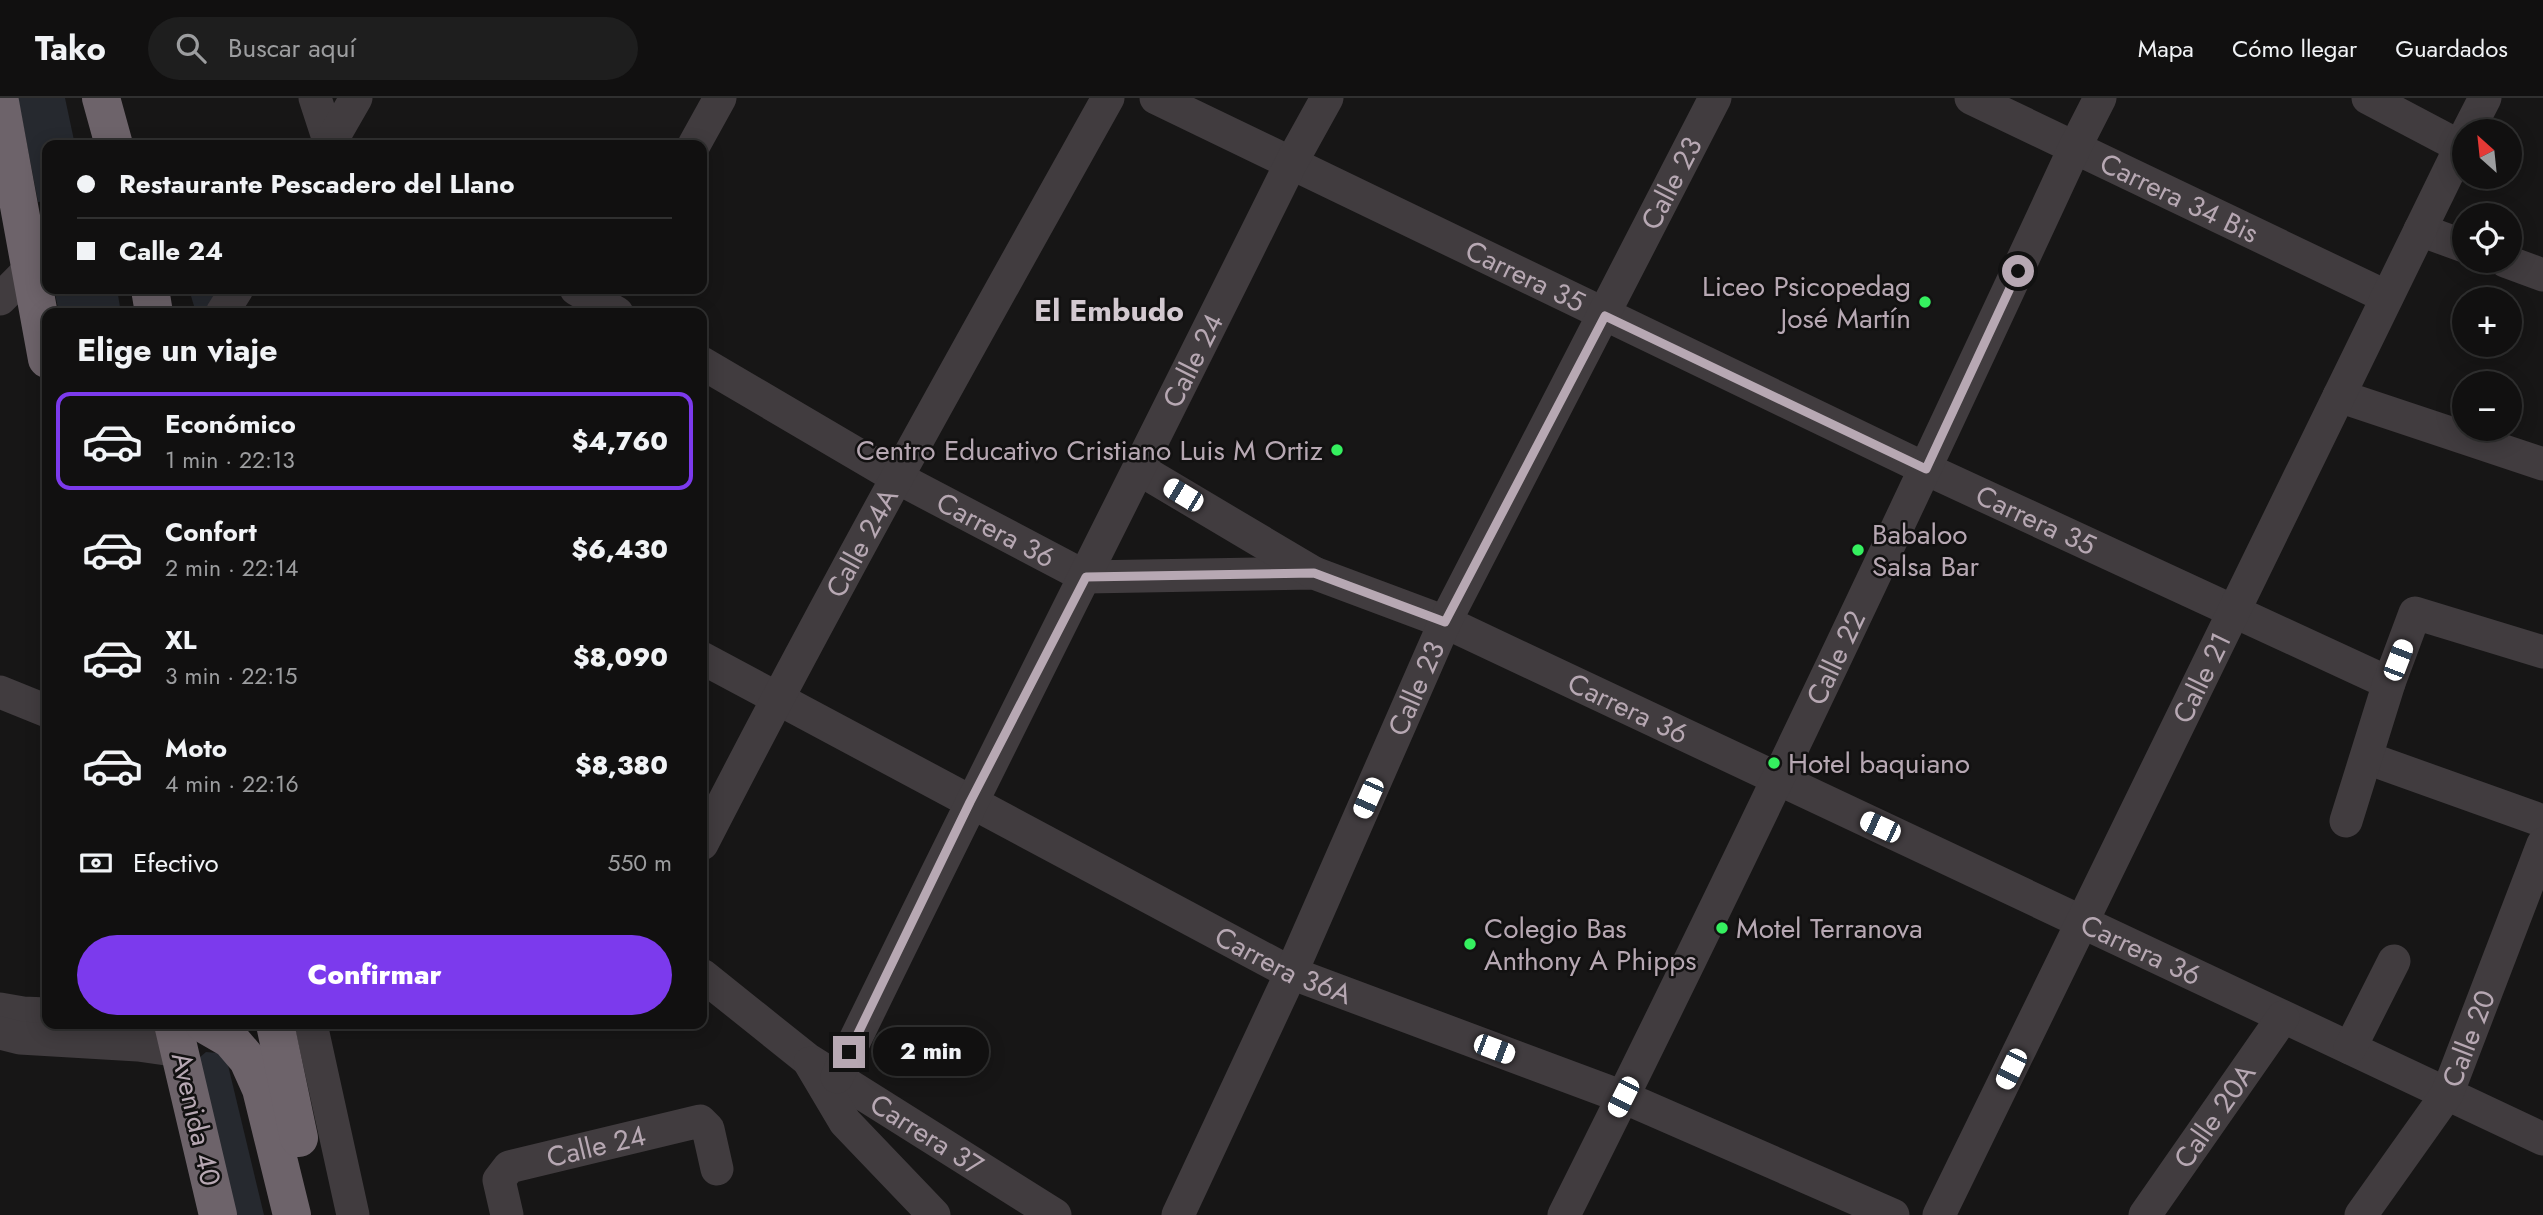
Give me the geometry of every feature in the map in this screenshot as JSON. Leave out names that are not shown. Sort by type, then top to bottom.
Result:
[{"type":"highway","points":[[101,98],[113,140]]},
{"type":"highway","points":[[0,102],[10,194],[38,260],[42,308]]},
{"type":"highway","points":[[276,1029],[318,1215]]},
{"type":"highway","points":[[186,1033],[230,1039],[248,1060],[261,1089],[292,1215]]},
{"type":"highway","name":"Avenida 40","points":[[186,1033],[218,1215]]},
{"type":"street","points":[[315,98],[329,140]]},
{"type":"street","points":[[334,140],[356,98]]},
{"type":"street","points":[[697,140],[720,98]]},
{"type":"street","name":"Calle 24A","points":[[707,834],[777,698],[897,477],[1108,98]]},
{"type":"street","name":"Carrera 35","points":[[1156,98],[1926,469],[2389,682]]},
{"type":"street","name":"Calle 24","points":[[837,1077],[970,802],[1086,577],[1291,163],[1327,98]]},
{"type":"street","name":"Calle 23","points":[[1178,1215],[1291,974],[1445,622],[1715,98]]},
{"type":"street","name":"Carrera 34 Bis","points":[[1971,98],[2388,297]]},
{"type":"street","name":"Calle 22","points":[[1564,1215],[1779,779],[2100,98]]},
{"type":"street","points":[[2368,98],[2452,134]]},
{"type":"street","name":"Calle 21","points":[[2474,119],[2485,98]]},
{"type":"street","name":"Calle 21","points":[[1939,1215],[2452,164]]},
{"type":"street","points":[[2420,230],[2452,242]]},
{"type":"street","points":[[0,299],[38,260]]},
{"type":"street","points":[[2522,267],[2543,275]]},
{"type":"street","points":[[587,294],[610,305]]},
{"type":"street","name":"Carrera 36","points":[[707,366],[897,477],[1086,577],[1314,573],[1445,622],[2543,1139]]},
{"type":"street","points":[[2339,396],[2543,464]]},
{"type":"street","points":[[1139,469],[1314,573]]},
{"type":"street","points":[[2346,821],[2389,682],[2416,613],[2543,652]]},
{"type":"street","name":"Carrera 36A","points":[[707,661],[1291,974],[1623,1097],[1893,1215]]},
{"type":"street","points":[[0,692],[42,709]]},
{"type":"street","points":[[2367,758],[2543,821]]},
{"type":"street","name":"Calle 20","points":[[2361,1215],[2447,1094],[2543,844]]},
{"type":"street","points":[[2350,1048],[2394,961]]},
{"type":"street","name":"Carrera 37","points":[[707,979],[807,1059],[1055,1215]]},
{"type":"street","points":[[0,1009],[42,1014]]},
{"type":"street","name":"Calle 20A","points":[[2145,1215],[2283,1017]]},
{"type":"street","points":[[312,1029],[353,1215]]},
{"type":"street","points":[[0,1033],[20,1038],[138,1045],[186,1033]]},
{"type":"street","points":[[807,1059],[845,1122],[934,1215]]},
{"type":"street","name":"Calle 24","points":[[507,1215],[499,1180],[509,1167],[700,1121],[708,1129],[717,1169]]},
{"type":"shaded area","points":[[18,98],[65,98],[74,140],[42,140],[42,202],[38,202]]},
{"type":"shaded area","points":[[55,294],[118,294],[120,308],[58,308]]},
{"type":"shaded area","points":[[190,294],[219,294],[209,308],[195,308]]},
{"type":"shaded area","points":[[206,1052],[218,1053],[227,1061],[264,1215],[226,1215],[193,1063]]},
{"type":"place","name":"Liceo Psicopedag José Martín","points":[[1925,302]]},
{"type":"place","name":"Centro Educativo Cristiano Luis M Ortiz","points":[[1337,450]]},
{"type":"place","name":"Babaloo Salsa Bar","points":[[1858,550]]},
{"type":"place","name":"Hotel baquiano","points":[[1774,763]]},
{"type":"place","name":"Motel Terranova","points":[[1722,928]]},
{"type":"place","name":"Colegio Bas Anthony A Phipps","points":[[1470,944]]},
{"type":"district","name":"El Embudo","points":[[1109,310]]},
{"type":"route","points":[[849,1052],[970,802],[1086,577],[1314,573],[1445,622],[1605,316],[1926,469],[2018,271]]}]
